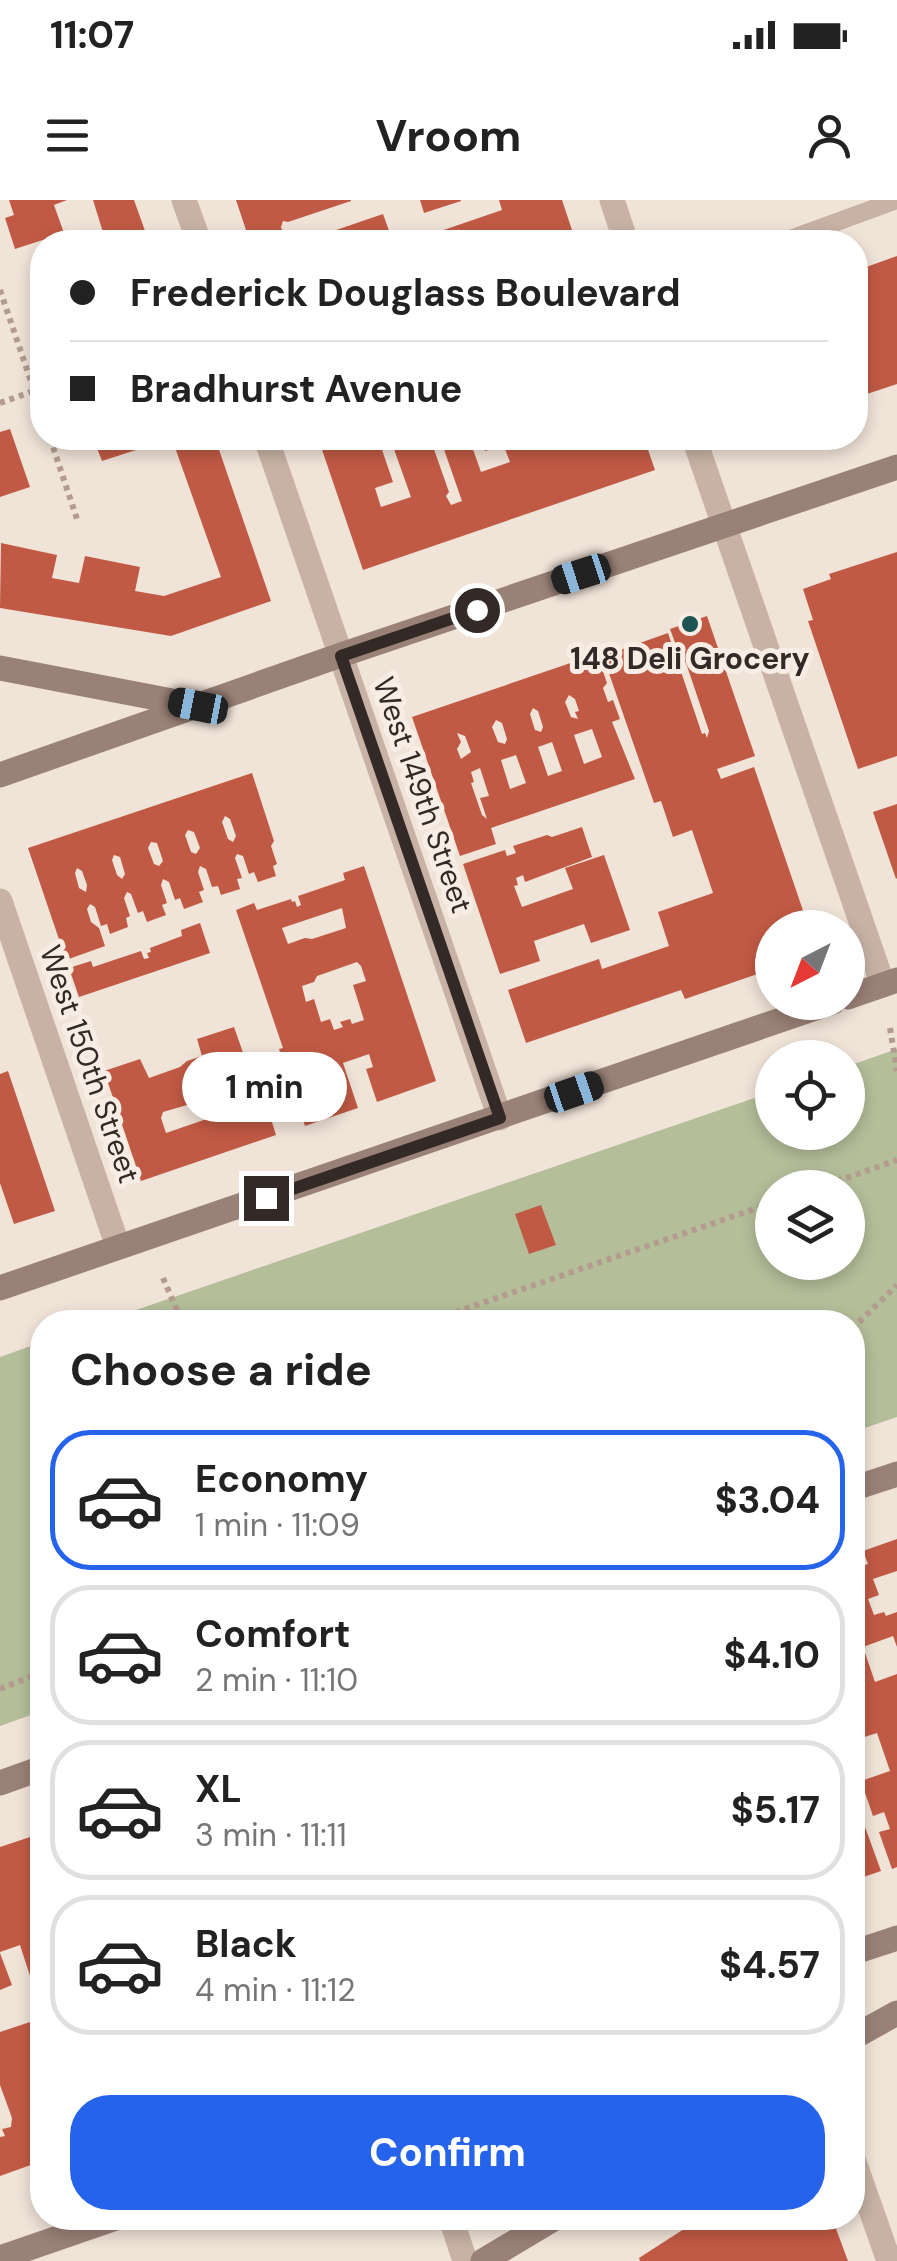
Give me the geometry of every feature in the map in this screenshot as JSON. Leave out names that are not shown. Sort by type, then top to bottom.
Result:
[{"type":"main road","points":[[0,775],[897,466]]},
{"type":"main road","points":[[0,668],[198,706]]},
{"type":"main road","points":[[865,991],[890,983]]},
{"type":"main road","points":[[0,1288],[780,1020]]},
{"type":"main road","points":[[865,1485],[897,1474]]},
{"type":"main road","points":[[0,1783],[30,1772]]},
{"type":"main road","points":[[865,1948],[897,1938]]},
{"type":"main road","points":[[865,2031],[897,2013]]},
{"type":"main road","points":[[0,2258],[38,2253],[89,2230]]},
{"type":"main road","points":[[483,2261],[535,2230]]},
{"type":"street","points":[[184,200],[195,230]]},
{"type":"street","points":[[612,200],[622,230]]},
{"type":"street","name":"West 149th Street","points":[[270,450],[500,1118]]},
{"type":"street","points":[[698,450],[890,983]]},
{"type":"street","name":"West 150th Street","points":[[0,901],[118,1247]]},
{"type":"street","points":[[865,2193],[889,2261]]},
{"type":"street","points":[[454,2230],[466,2261]]},
{"type":"lane","points":[[815,230],[897,200]]},
{"type":"path","points":[[0,290],[30,366]]},
{"type":"path","points":[[0,404],[30,392]]},
{"type":"path","points":[[54,450],[78,522]]},
{"type":"path","points":[[890,1028],[897,1071]]},
{"type":"path","points":[[865,1171],[897,1160]]},
{"type":"path","points":[[462,1310],[755,1209]]},
{"type":"path","points":[[163,1278],[177,1310]]},
{"type":"path","points":[[865,1316],[897,1285]]},
{"type":"path","points":[[0,1689],[30,1677]]},
{"type":"green space","points":[[897,1049],[897,1417],[865,1428],[865,1310],[136,1310],[755,1098],[755,1150],[865,1150],[865,1060]]},
{"type":"green space","points":[[30,1346],[30,1715],[0,1726],[0,1357]]},
{"type":"building","points":[[9,200],[67,200],[54,205],[63,230],[30,230],[30,244],[15,249],[5,218],[14,215]]},
{"type":"building","points":[[93,200],[134,200],[145,230],[102,230]]},
{"type":"building","points":[[236,200],[351,200],[283,221],[282,230],[246,230]]},
{"type":"building","points":[[420,200],[461,200],[461,201],[424,213]]},
{"type":"building","points":[[499,200],[562,200],[572,230],[444,230],[502,210]]},
{"type":"building","points":[[383,214],[389,230],[336,230]]},
{"type":"building","points":[[897,256],[897,384],[868,394],[868,266]]},
{"type":"building","points":[[10,429],[30,487],[0,497],[0,432]]},
{"type":"building","points":[[98,450],[136,450],[102,461]]},
{"type":"building","points":[[176,450],[219,450],[271,601],[171,636],[0,608],[1,543],[57,555],[52,578],[79,583],[85,556],[140,567],[135,591],[164,596],[221,577]]},
{"type":"building","points":[[322,450],[382,450],[393,482],[375,488],[381,507],[411,497],[394,450],[434,450],[451,505],[462,501],[444,450],[473,450],[481,472],[510,462],[505,450],[648,450],[655,470],[363,570]]},
{"type":"building","points":[[897,552],[897,756],[858,769],[808,621],[813,620],[803,589],[831,579],[829,574]]},
{"type":"building","points":[[707,616],[755,756],[717,769],[721,779],[754,767],[803,910],[755,910],[755,975],[685,999],[681,990],[526,1043],[508,990],[599,959],[602,969],[669,946],[658,912],[713,893],[692,830],[673,837],[661,801],[654,803],[603,656],[668,633],[702,734],[707,738],[709,731],[686,663],[670,629]]},
{"type":"building","points":[[597,654],[607,683],[603,688],[620,719],[612,722],[635,779],[491,828],[496,844],[460,856],[412,717]],"holes":[[[569,695],[579,711],[575,712],[578,719],[571,717],[565,702]],[[533,708],[538,711],[543,727],[541,732],[535,730],[530,714]],[[496,720],[502,723],[507,739],[505,744],[498,742],[492,727]],[[592,729],[602,757],[584,764],[574,735]],[[457,733],[465,736],[471,752],[461,759],[457,749],[461,742]],[[552,742],[562,771],[548,776],[538,747]],[[516,755],[526,783],[510,789],[501,760]],[[480,768],[489,796],[480,798],[487,819],[482,815],[471,783],[471,772]]]},
{"type":"building","points":[[252,773],[274,841],[271,846],[276,876],[258,882],[254,872],[249,874],[243,856],[237,854],[240,889],[221,895],[218,886],[212,887],[206,869],[200,866],[204,890],[199,892],[203,902],[184,909],[180,898],[175,900],[169,882],[163,879],[167,903],[162,905],[166,915],[147,922],[127,892],[124,898],[130,916],[126,918],[128,927],[110,934],[107,924],[101,926],[95,907],[90,904],[87,909],[91,922],[99,928],[105,946],[66,960],[28,848]],"holes":[[[225,816],[230,819],[236,836],[233,842],[222,822]],[[188,830],[194,832],[200,848],[196,854],[191,852],[185,835]],[[151,842],[157,843],[163,861],[159,866],[154,864],[148,848]],[[114,855],[120,857],[125,874],[122,879],[112,860]],[[77,868],[87,885],[86,892],[79,888],[75,873]]]},
{"type":"building","points":[[897,804],[897,878],[896,879],[873,812]]},
{"type":"building","points":[[582,827],[592,857],[525,882],[523,875],[516,878],[518,885],[514,886],[522,907],[573,889],[565,868],[604,855],[630,930],[591,943],[584,924],[534,941],[540,961],[500,974],[463,864],[505,850],[507,856],[516,853],[513,846]]},
{"type":"building","points":[[364,866],[436,1081],[377,1102],[366,1069],[373,1067],[369,1054],[343,1063],[358,1108],[305,1126],[236,910],[254,903],[257,910],[291,899],[297,907],[301,905],[298,896],[345,880],[343,873]],"holes":[[[342,908],[346,928],[288,944],[282,928]],[[357,962],[366,981],[353,985],[364,1020],[340,1022],[343,1027],[334,1030],[330,1019],[321,1022],[314,999],[306,1002],[302,986],[314,982],[317,976]]]},
{"type":"building","points":[[200,923],[210,953],[79,997],[69,968],[91,961],[93,967],[141,951],[144,959],[149,958],[150,948],[182,936],[181,930]]},
{"type":"building","points":[[234,1027],[276,1135],[141,1181],[104,1071],[140,1059],[149,1078],[202,1056],[197,1039]],"holes":[[[218,1096],[227,1112],[166,1133],[163,1112]]]},
{"type":"building","points":[[8,1071],[55,1211],[14,1224],[0,1183],[0,1074]]},
{"type":"building","points":[[541,1205],[556,1245],[529,1254],[515,1214]]},
{"type":"building","points":[[897,1539],[897,1571],[873,1579],[879,1595],[868,1599],[874,1615],[897,1612],[897,1647],[893,1636],[865,1646],[865,1550]]},
{"type":"building","points":[[865,1653],[875,1682],[897,1674],[897,1867],[892,1869],[879,1832],[890,1829],[884,1812],[873,1816],[865,1793],[865,1780],[890,1771],[877,1733],[865,1737]]},
{"type":"building","points":[[865,1827],[881,1871],[865,1877]]},
{"type":"building","points":[[30,1837],[30,1976],[20,1945],[0,1952],[0,1847]]},
{"type":"building","points":[[0,1953],[12,1985],[0,1990]]},
{"type":"building","points":[[30,2022],[30,2165],[0,2176],[0,2137],[5,2136],[2,2129],[11,2127],[12,2118],[0,2085],[0,2032]]},
{"type":"building","points":[[682,2230],[836,2230],[848,2261],[640,2261],[639,2258]]},
{"type":"place","name":"148 Deli Grocery","points":[[690,624]]},
{"type":"route","points":[[266,1198],[500,1118],[341,656],[477,610]]}]
